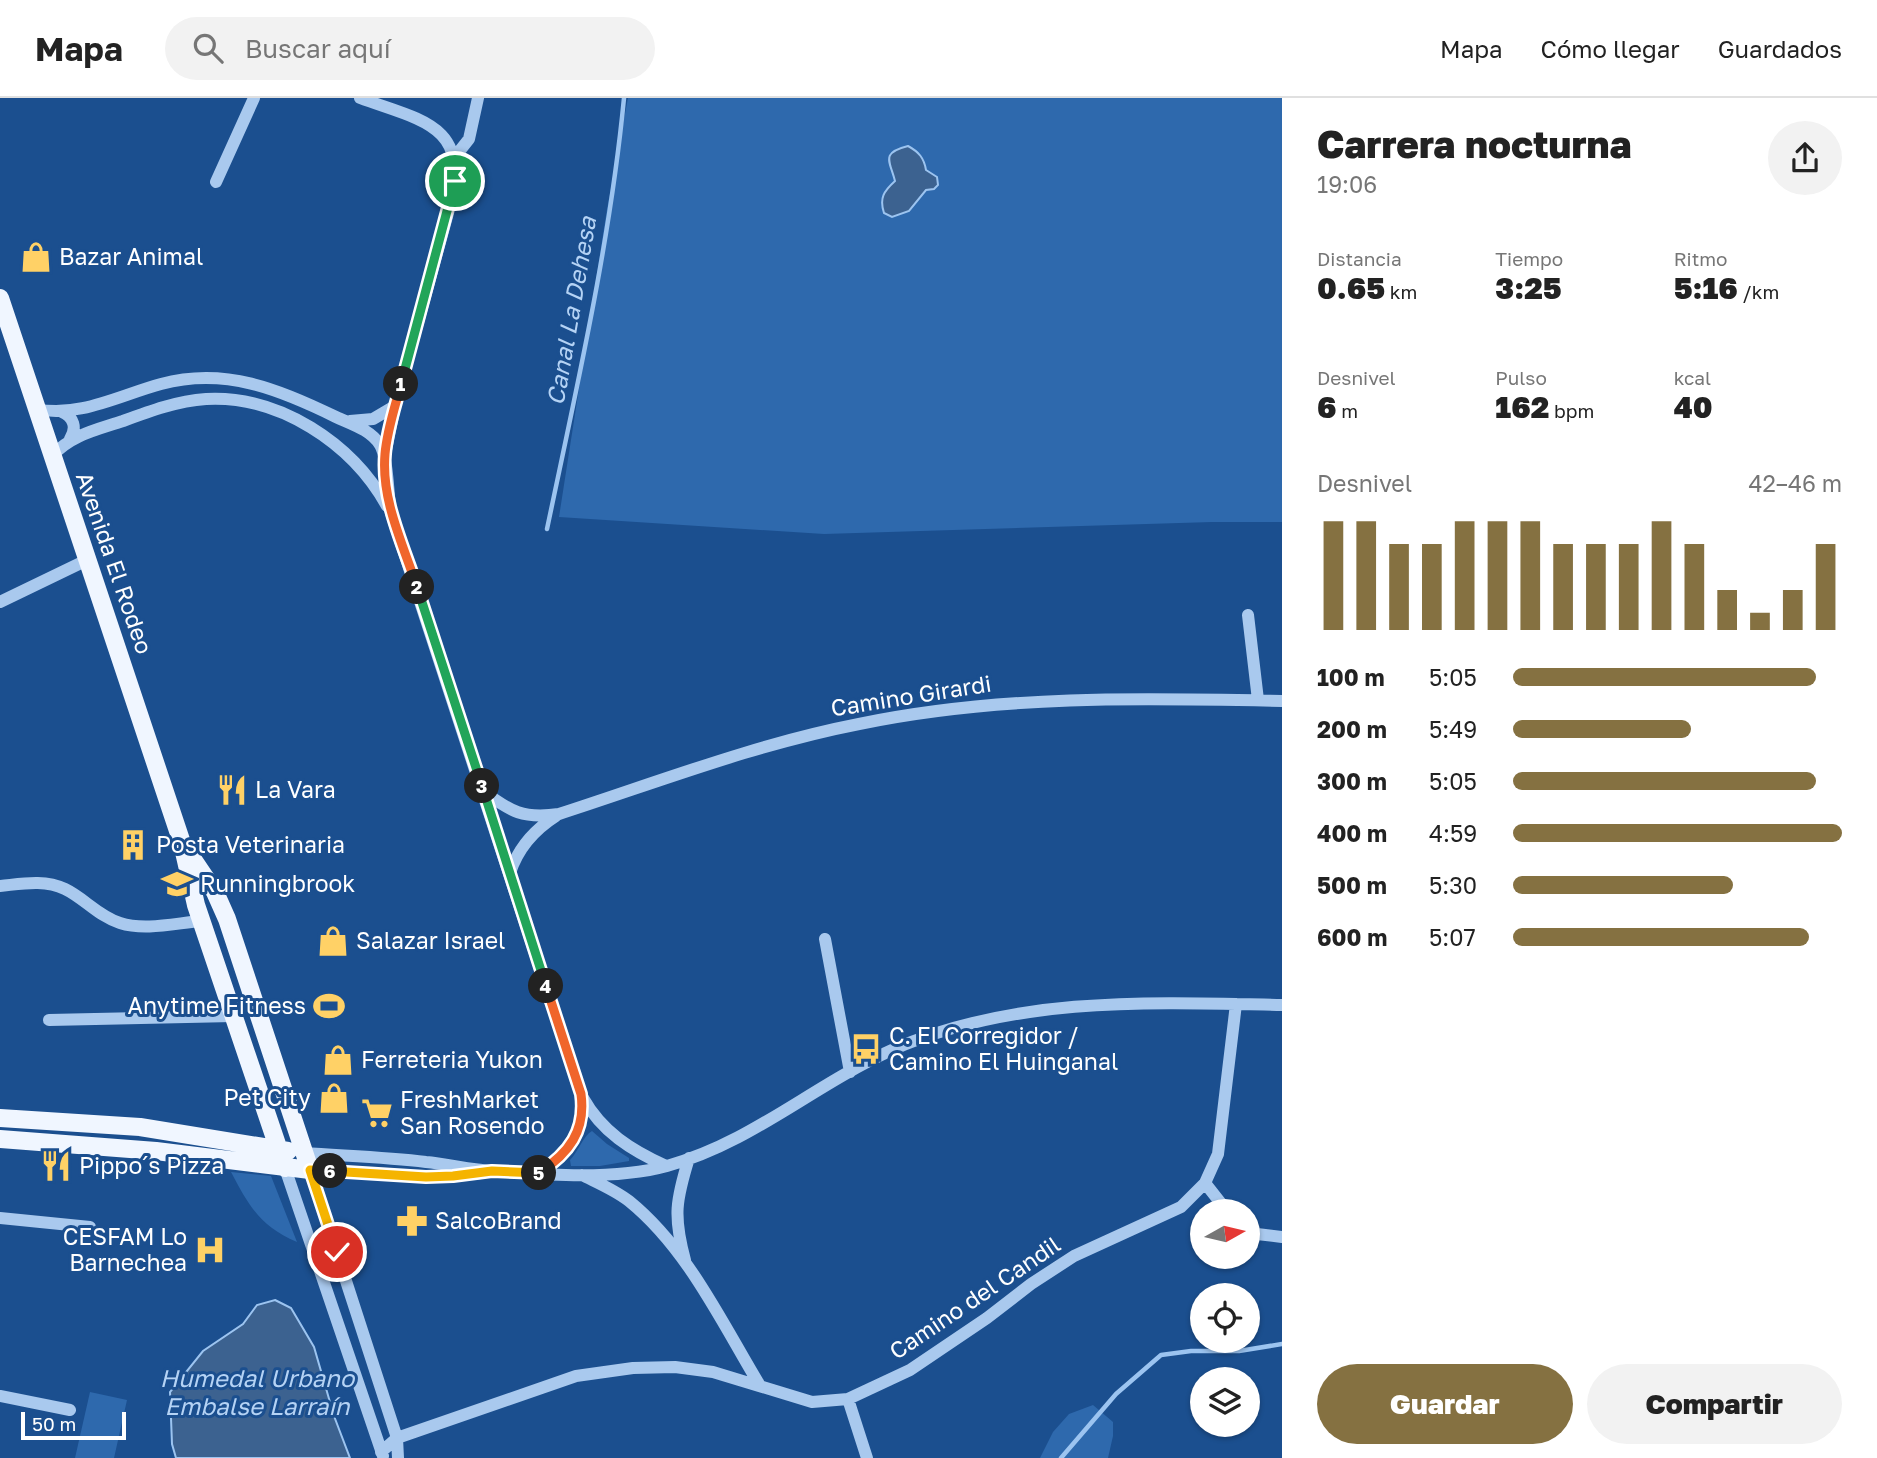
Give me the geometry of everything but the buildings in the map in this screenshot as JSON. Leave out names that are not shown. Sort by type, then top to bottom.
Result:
[{"type":"main road","name":"Avenida El Rodeo","points":[[0,298],[182,843],[191,890],[285,1168]]},
{"type":"main road","name":"Avenida El Rodeo","points":[[182,843],[215,892],[227,919],[307,1162]]},
{"type":"main road","points":[[0,1118],[140,1127],[279,1151],[307,1162]]},
{"type":"main road","points":[[0,1139],[156,1151],[285,1168],[307,1162]]},
{"type":"street","points":[[216,182],[254,98]]},
{"type":"street","points":[[360,98],[426,122],[442,135],[454,158],[454,189],[395,406],[385,455],[387,491],[391,513],[581,1094],[590,1111],[606,1130]]},
{"type":"street","points":[[454,158],[469,139],[478,98]]},
{"type":"street","points":[[37,409],[62,412],[161,384],[189,379],[217,379],[268,387],[344,421],[373,436],[385,455]]},
{"type":"street","points":[[70,439],[181,402],[213,399],[249,402],[293,418],[335,444],[369,480],[391,513]]},
{"type":"street","points":[[344,421],[373,419],[395,406]]},
{"type":"street","points":[[52,456],[70,439],[75,429],[72,418],[62,412]]},
{"type":"street","points":[[0,602],[87,561]]},
{"type":"street","points":[[1248,615],[1258,700]]},
{"type":"street","name":"Camino Girardi","points":[[483,790],[499,803],[523,815],[559,814],[761,747],[894,717],[1033,701],[1282,701]]},
{"type":"street","name":"Camino Girardi","points":[[510,873],[518,853],[532,834],[559,814]]},
{"type":"street","points":[[0,886],[41,883],[56,885],[71,892],[108,919],[124,924],[148,926],[202,921]]},
{"type":"street","points":[[825,939],[850,1072]]},
{"type":"street","points":[[307,1162],[423,1161],[492,1171],[580,1174],[666,1166],[743,1136],[850,1072],[893,1050],[973,1023],[1028,1012],[1101,1004],[1282,1004]]},
{"type":"street","name":"Camino del Candil","points":[[382,1455],[397,1438],[576,1376],[634,1368],[676,1367],[713,1372],[812,1402],[848,1399],[910,1370],[1074,1256],[1181,1207],[1205,1183],[1218,1154],[1236,1004]]},
{"type":"street","points":[[49,1020],[233,1016]]},
{"type":"street","points":[[578,1135],[582,1115],[581,1094]]},
{"type":"street","points":[[539,1173],[562,1156],[588,1126],[606,1130],[637,1153],[666,1166]]},
{"type":"street","points":[[686,1264],[678,1234],[676,1211],[689,1158]]},
{"type":"street","name":"Avenida El Rodeo","points":[[307,1162],[397,1438],[398,1458]]},
{"type":"street","name":"Avenida El Rodeo","points":[[285,1168],[382,1455]]},
{"type":"street","points":[[580,1174],[610,1189],[644,1214],[686,1264],[759,1384]]},
{"type":"street","points":[[1205,1183],[1218,1199]]},
{"type":"street","points":[[644,1214],[662,1220],[676,1211]]},
{"type":"street","points":[[0,1218],[90,1227]]},
{"type":"street","points":[[1260,1234],[1282,1237]]},
{"type":"street","points":[[0,1396],[70,1410]]},
{"type":"street","points":[[848,1399],[867,1458]]},
{"type":"shaded area","points":[[628,98],[1282,98],[1282,522],[824,534],[559,517],[607,209]]},
{"type":"shaded area","points":[[592,1131],[629,1158],[629,1161],[600,1166],[571,1166],[570,1160]]},
{"type":"shaded area","points":[[231,1172],[271,1176],[297,1242],[274,1229],[257,1214]]},
{"type":"shaded area","points":[[90,1392],[127,1400],[114,1458],[75,1458]]},
{"type":"shaded area","points":[[1093,1405],[1113,1422],[1108,1458],[1040,1458],[1053,1432],[1069,1414]]},
{"type":"water","points":[[908,146],[920,156],[926,170],[937,177],[938,185],[934,189],[926,190],[909,211],[892,217],[884,213],[882,203],[885,192],[895,181],[889,159],[893,152]]},
{"type":"water","name":"Humedal Urbano Embalse Larraín","points":[[275,1300],[291,1308],[314,1347],[334,1416],[350,1458],[176,1458],[172,1444],[170,1392],[203,1351],[243,1324],[257,1305]]},
{"type":"waterway","name":"Canal La Dehesa","points":[[547,529],[601,260],[624,98]]},
{"type":"waterway","points":[[1061,1458],[1116,1394],[1161,1355],[1191,1351],[1239,1351],[1282,1344]]},
{"type":"place","name":"Bazar Animal","points":[[36,257]]},
{"type":"place","name":"La Vara","points":[[232,790]]},
{"type":"place","name":"Posta Veterinaria","points":[[133,845]]},
{"type":"place","name":"Runningbrook","points":[[177,884]]},
{"type":"place","name":"Salazar Israel","points":[[333,941]]},
{"type":"place","name":"Anytime Fitness","points":[[329,1006]]},
{"type":"place","name":"C. El Corregidor / Camino El Huinganal","points":[[866,1049]]},
{"type":"place","name":"Ferreteria Yukon","points":[[338,1060]]},
{"type":"place","name":"Pet City","points":[[334,1098]]},
{"type":"place","name":"FreshMarket San Rosendo","points":[[377,1113]]},
{"type":"place","name":"Pippo´s Pizza","points":[[56,1166]]},
{"type":"place","name":"SalcoBrand","points":[[412,1221]]},
{"type":"place","name":"CESFAM Lo Barnechea","points":[[210,1250]]},
{"type":"route","points":[[337,1252],[310,1170],[426,1177],[492,1171],[539,1173],[572,1145],[580,1128],[583,1106],[428,619],[391,513],[387,491],[385,455],[388,433],[455,181]]}]
